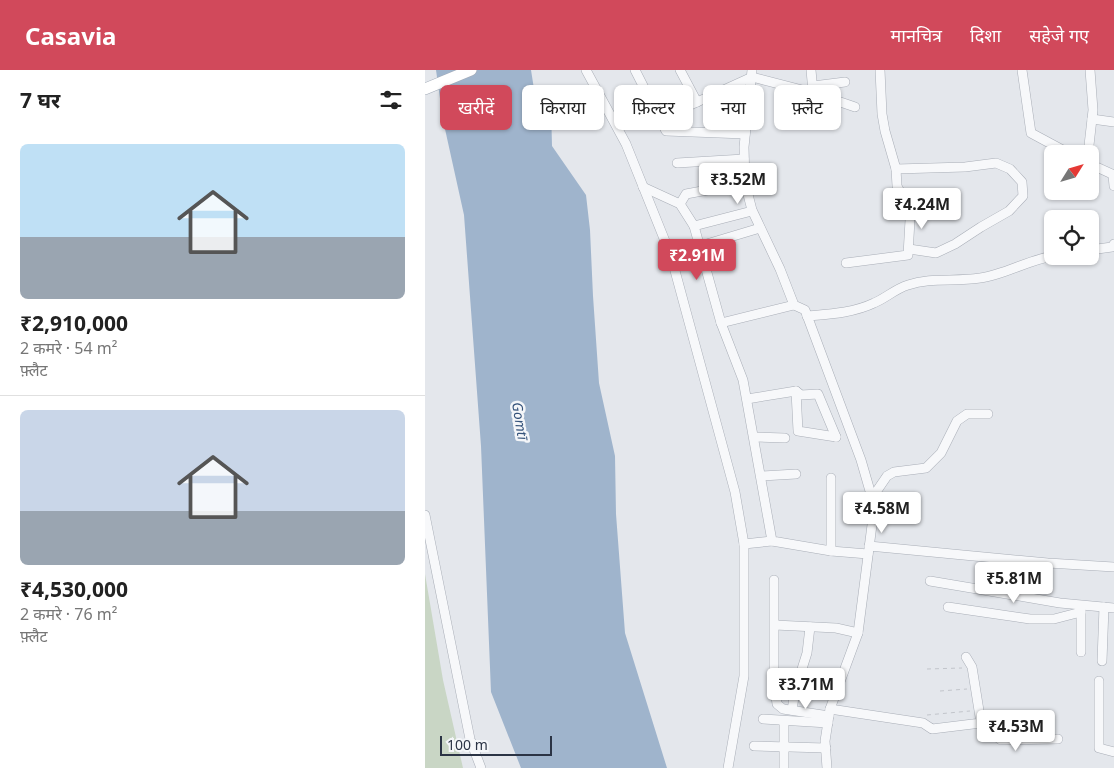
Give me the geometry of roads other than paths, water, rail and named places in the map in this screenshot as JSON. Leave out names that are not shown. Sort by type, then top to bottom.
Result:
[{"type":"main road","points":[[425,89],[471,70]]},
{"type":"street","points":[[586,70],[626,144],[671,256],[735,492],[744,544],[744,676],[728,768]]},
{"type":"street","points":[[635,70],[642,85]]},
{"type":"street","points":[[680,70],[697,102]]},
{"type":"street","points":[[811,70],[812,85]]},
{"type":"street","points":[[846,263],[909,255],[910,220],[906,204],[897,186],[896,169],[885,131],[882,114],[880,70]]},
{"type":"street","points":[[1022,70],[1031,133],[1053,145]]},
{"type":"street","points":[[1089,145],[1093,119],[1090,70]]},
{"type":"street","points":[[693,104],[752,73],[795,85]]},
{"type":"street","points":[[752,73],[745,134],[745,183],[752,211],[780,269],[793,305]]},
{"type":"street","points":[[833,85],[845,82]]},
{"type":"street","points":[[841,101],[855,107]]},
{"type":"street","points":[[1093,119],[1114,122]]},
{"type":"street","points":[[665,130],[745,134]]},
{"type":"street","points":[[677,162],[744,158]]},
{"type":"street","points":[[896,169],[965,167],[995,163],[1010,169],[1022,182],[1023,196],[1009,211],[981,226],[955,244],[937,253],[909,249]]},
{"type":"street","points":[[1099,168],[1113,175],[1114,186]]},
{"type":"street","points":[[680,204],[686,194],[745,183]]},
{"type":"street","points":[[643,187],[680,204],[694,226],[721,323],[743,380],[772,541]]},
{"type":"street","points":[[694,226],[752,211]]},
{"type":"street","points":[[700,246],[760,228]]},
{"type":"street","points":[[1099,249],[1111,247],[1114,244]]},
{"type":"street","points":[[807,316],[841,313],[861,308],[876,302],[905,285],[925,280],[981,278],[1044,258]]},
{"type":"street","points":[[721,323],[793,305],[805,310],[861,460],[872,498],[872,525],[858,633],[829,716],[825,748],[827,768]]},
{"type":"street","points":[[747,399],[796,391],[801,395],[818,394],[836,437],[797,431],[796,391]]},
{"type":"street","points":[[872,498],[887,476],[894,472],[926,468],[941,453],[957,421],[967,414],[988,414]]},
{"type":"street","points":[[754,437],[785,438]]},
{"type":"street","points":[[761,476],[796,474]]},
{"type":"street","points":[[831,478],[831,551]]},
{"type":"street","points":[[425,515],[470,739],[481,768]]},
{"type":"street","points":[[744,544],[772,541],[831,551],[868,550],[1048,564],[1114,567]]},
{"type":"street","points":[[774,580],[774,682],[777,704],[783,709],[829,716],[923,723],[932,728],[981,723],[987,725],[994,735],[1001,740],[1058,738]]},
{"type":"street","points":[[930,581],[1081,608],[1114,608]]},
{"type":"street","points":[[948,607],[1030,618],[1055,619],[1081,608]]},
{"type":"street","points":[[1102,660],[1104,607]]},
{"type":"street","points":[[1081,608],[1081,652]]},
{"type":"street","points":[[775,625],[836,628],[858,633]]},
{"type":"street","points":[[792,710],[795,691],[807,653],[810,627]]},
{"type":"street","points":[[966,657],[972,667],[981,723]]},
{"type":"street","points":[[1099,681],[1099,748],[1114,752]]},
{"type":"street","points":[[763,719],[784,721],[829,716]]},
{"type":"street","points":[[784,721],[784,768]]},
{"type":"street","points":[[754,746],[825,748]]},
{"type":"water","name":"Gomtī","points":[[436,70],[531,70],[533,85],[522,85],[522,130],[552,130],[552,146],[586,195],[590,230],[599,383],[615,456],[616,514],[625,633],[667,768],[521,768],[491,692],[481,446],[464,215],[445,130],[512,130],[512,85],[440,85],[440,99]]}]
